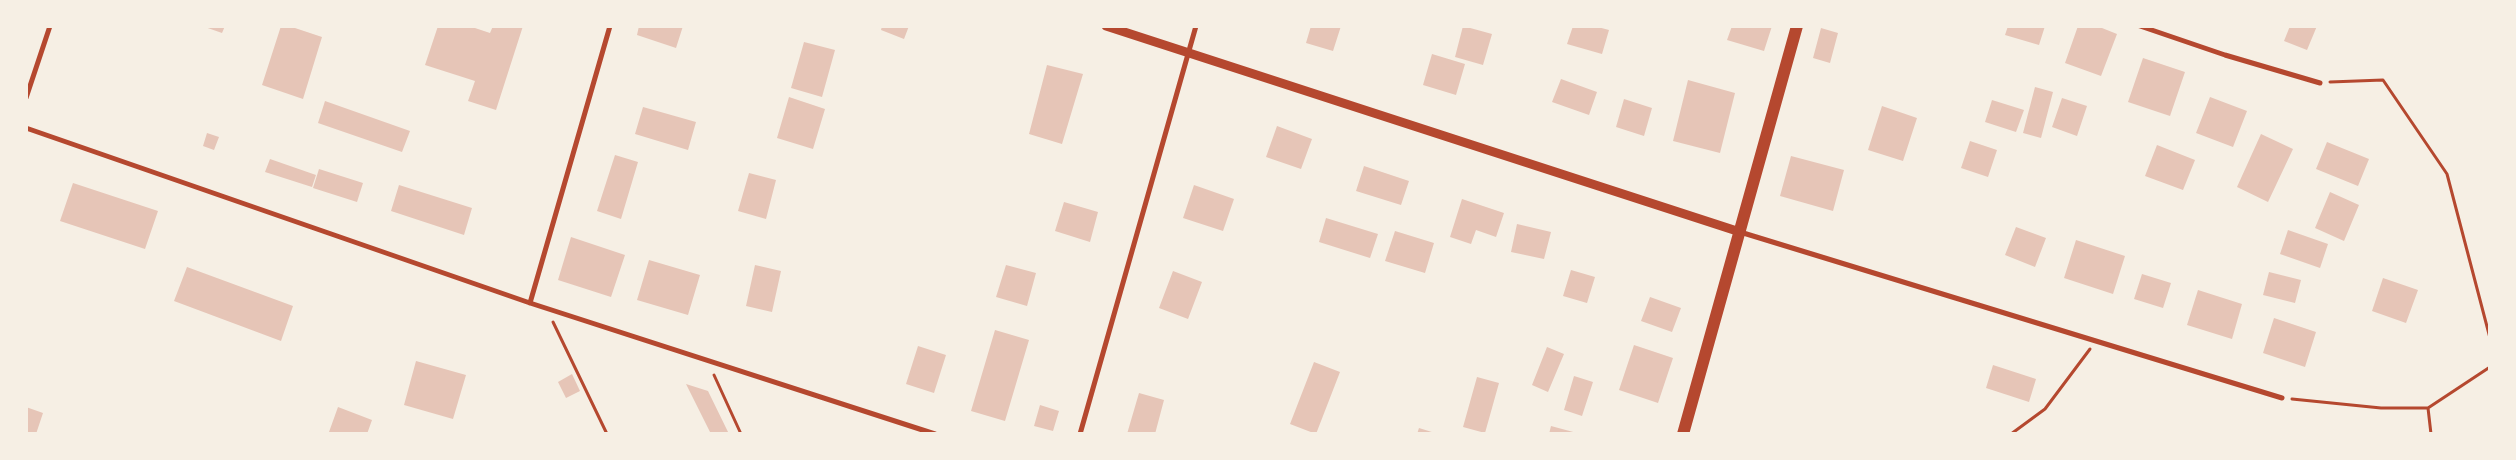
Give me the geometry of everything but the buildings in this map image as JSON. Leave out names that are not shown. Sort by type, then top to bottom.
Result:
[{"type":"main road","points":[[1683,434],[1797,26]]},
{"type":"street","points":[[26,98],[50,26]]},
{"type":"street","points":[[530,303],[610,26]]},
{"type":"street","points":[[1106,26],[1740,232],[2095,343],[2282,398]]},
{"type":"street","points":[[1080,434],[1190,54],[1196,26]]},
{"type":"street","points":[[2140,26],[2224,56],[2320,83]]},
{"type":"street","points":[[26,128],[530,303],[935,434]]},
{"type":"path","points":[[2320,83],[2383,80],[2447,174],[2490,338]]},
{"type":"path","points":[[546,308],[588,389],[607,434]]},
{"type":"path","points":[[2011,434],[2044,409],[2095,343]]},
{"type":"path","points":[[708,360],[741,434]]},
{"type":"path","points":[[2282,398],[2381,408],[2428,408],[2490,367]]},
{"type":"path","points":[[2428,408],[2431,434]]}]
